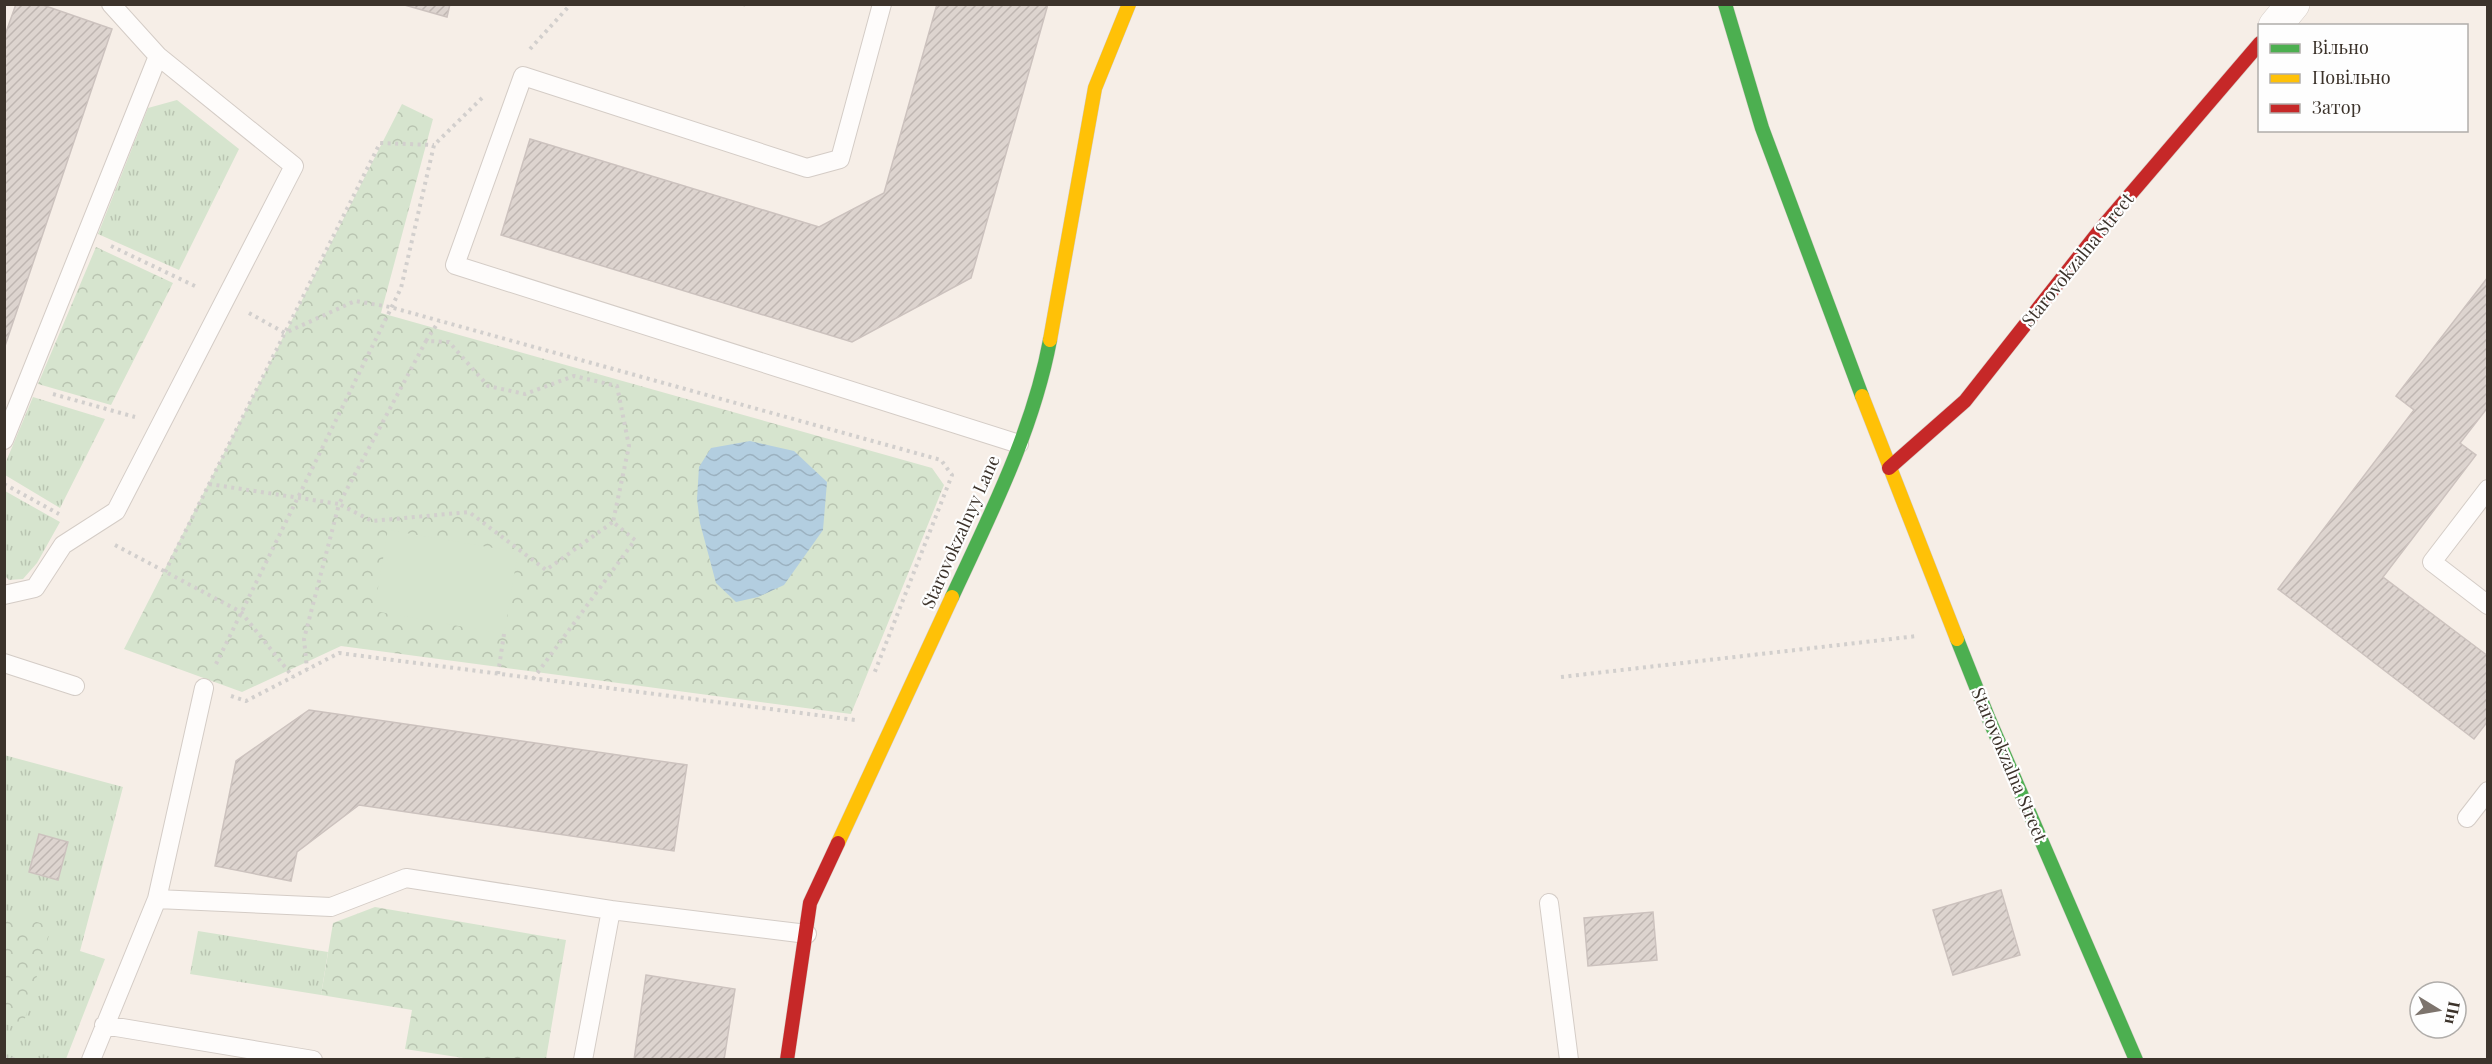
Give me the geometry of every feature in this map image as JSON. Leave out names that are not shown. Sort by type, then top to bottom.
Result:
[{"type":"street","name":"Starovokzalnyy Lane","points":[[787,1059],[810,903],[891,724],[1004,485],[1043,377],[1095,88],[1129,4]]},
{"type":"street","name":"Starovokzalna Street","points":[[1725,4],[1762,128],[1889,468],[1993,728],[2136,1059]]},
{"type":"street","points":[[2277,24],[2293,4]]},
{"type":"street","name":"Starovokzalna Street","points":[[1889,468],[1965,401],[2104,225],[2258,44]]},
{"type":"lane","points":[[4,595],[35,588],[63,545],[116,511],[294,166],[158,56],[111,4]]},
{"type":"lane","points":[[882,4],[840,159],[807,168],[523,76],[455,265],[1019,444]]},
{"type":"lane","points":[[4,440],[158,56]]},
{"type":"lane","points":[[2487,489],[2432,562],[2487,605]]},
{"type":"lane","points":[[4,663],[75,687]]},
{"type":"lane","points":[[92,1059],[157,899],[204,688]]},
{"type":"lane","points":[[2467,818],[2487,791]]},
{"type":"lane","points":[[157,899],[331,907],[406,878],[611,910],[807,934]]},
{"type":"lane","points":[[1549,903],[1569,1059]]},
{"type":"lane","points":[[583,1059],[611,910]]},
{"type":"lane","points":[[104,1025],[313,1059]]},
{"type":"path","points":[[528,51],[571,4]]},
{"type":"path","points":[[490,90],[434,145],[401,288],[204,688],[246,701],[339,653],[891,724]]},
{"type":"path","points":[[165,572],[380,143],[434,145]]},
{"type":"path","points":[[87,235],[225,300],[285,333]]},
{"type":"path","points":[[285,333],[355,301],[390,307],[941,460],[952,475],[873,676]]},
{"type":"path","points":[[307,669],[304,639],[339,504],[426,341],[439,321]]},
{"type":"path","points":[[209,484],[339,504],[372,521],[469,512],[546,570],[613,522],[630,446],[617,386],[574,376],[525,394],[488,386],[449,342],[426,341]]},
{"type":"path","points":[[26,386],[161,424]]},
{"type":"path","points":[[4,484],[241,612],[293,677]]},
{"type":"path","points":[[533,679],[634,540],[613,522]]},
{"type":"path","points":[[1561,677],[1954,631]]},
{"type":"path","points":[[498,674],[504,634]]},
{"type":"path","points":[[852,731],[860,709]]},
{"type":"path","points":[[4,1057],[16,1059]]},
{"type":"green space","points":[[177,100],[239,149],[179,270],[98,234],[148,108]]},
{"type":"green space","points":[[402,104],[433,119],[381,313],[932,468],[944,485],[851,714],[341,646],[242,692],[124,649]]},
{"type":"green space","points":[[96,247],[173,283],[111,405],[38,384]]},
{"type":"green space","points":[[33,397],[105,419],[60,508],[5,475],[5,464]]},
{"type":"green space","points":[[5,491],[60,522],[37,563],[23,579],[9,580],[5,576]]},
{"type":"green space","points":[[388,530],[518,552],[504,634],[374,611]]},
{"type":"green space","points":[[4,755],[123,787],[80,951],[105,959],[66,1059],[5,1059]]},
{"type":"green space","points":[[375,907],[566,940],[546,1059],[470,1059],[405,1049],[412,1010],[321,995],[333,923]]},
{"type":"green space","points":[[5,913],[51,926],[22,1029],[5,1024]]},
{"type":"green space","points":[[198,931],[328,952],[321,995],[190,974]]},
{"type":"water","points":[[750,441],[794,451],[827,482],[823,530],[784,585],[758,597],[736,602],[716,583],[700,523],[697,499],[699,467],[711,448]]},
{"type":"building","points":[[16,4],[40,4],[112,29],[4,349],[4,38]]},
{"type":"building","points":[[401,4],[450,4],[447,17]]},
{"type":"building","points":[[937,4],[1048,4],[971,278],[852,342],[501,235],[530,139],[819,227],[884,193]]},
{"type":"building","points":[[2488,277],[2488,407],[2460,443],[2476,455],[2383,577],[2488,656],[2488,721],[2474,739],[2278,589],[2414,410],[2396,396]]},
{"type":"building","points":[[309,710],[687,765],[674,851],[359,805],[297,852],[291,881],[215,866],[236,761]]},
{"type":"building","points":[[39,834],[68,842],[58,880],[29,872]]},
{"type":"building","points":[[2001,890],[2020,955],[1953,975],[1933,910]]},
{"type":"building","points":[[1653,912],[1657,960],[1588,966],[1584,918]]},
{"type":"building","points":[[646,975],[735,989],[724,1060],[634,1060]]},
{"type":"traffic: fast","points":[[1725,4],[1762,128],[1862,396]]},
{"type":"traffic: fast","points":[[952,597],[1022,440],[1050,340]]},
{"type":"traffic: fast","points":[[1957,639],[1988,717],[2136,1060]]},
{"type":"traffic: slow","points":[[1050,340],[1095,88],[1129,4]]},
{"type":"traffic: slow","points":[[1862,396],[1957,639]]},
{"type":"traffic: slow","points":[[838,843],[952,597]]},
{"type":"traffic: jam","points":[[1889,468],[1965,401],[2104,225],[2258,45]]},
{"type":"traffic: jam","points":[[787,1060],[810,903],[838,843]]}]
